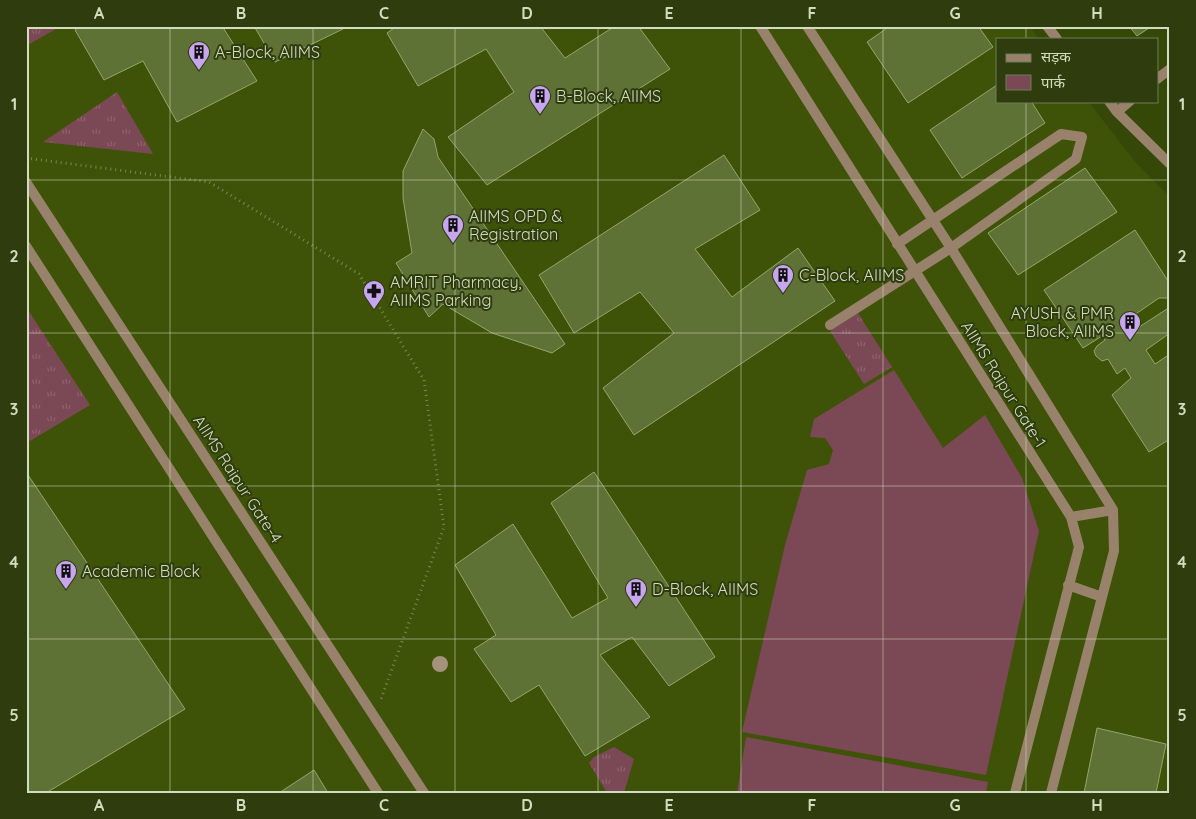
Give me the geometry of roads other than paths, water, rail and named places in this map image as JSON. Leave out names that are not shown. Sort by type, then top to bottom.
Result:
[{"type":"street","name":"AIIMS Raipur Gate-1","points":[[760,26],[1071,517],[1079,547],[1015,793]]},
{"type":"street","name":"AIIMS Raipur Gate-1","points":[[807,26],[951,248],[1113,510]]},
{"type":"street","points":[[1047,26],[1057,38]]},
{"type":"street","points":[[1158,78],[1170,69]]},
{"type":"street","points":[[1109,102],[1170,164]]},
{"type":"street","points":[[1117,112],[1129,102]]},
{"type":"street","points":[[830,325],[951,248],[1076,159],[1082,137],[1061,134],[897,244]]},
{"type":"street","name":"AIIMS Raipur Gate-4","points":[[27,184],[424,793]]},
{"type":"street","points":[[26,246],[378,793]]},
{"type":"street","points":[[1051,793],[1114,551],[1113,510],[1071,517]]},
{"type":"street","points":[[1068,585],[1102,597]]},
{"type":"place","name":"A-Block, AIIMS","points":[[199,71]]},
{"type":"place","name":"B-Block, AIIMS","points":[[540,115]]},
{"type":"place","name":"AIIMS OPD & Registration","points":[[453,244]]},
{"type":"place","name":"C-Block, AIIMS","points":[[783,294]]},
{"type":"place","name":"AMRIT Pharmacy, AIIMS Parking","points":[[374,310]]},
{"type":"place","name":"AYUSH & PMR Block, AIIMS","points":[[1130,341]]},
{"type":"place","name":"Academic Block","points":[[66,590]]},
{"type":"place","name":"D-Block, AIIMS","points":[[636,608]]}]
